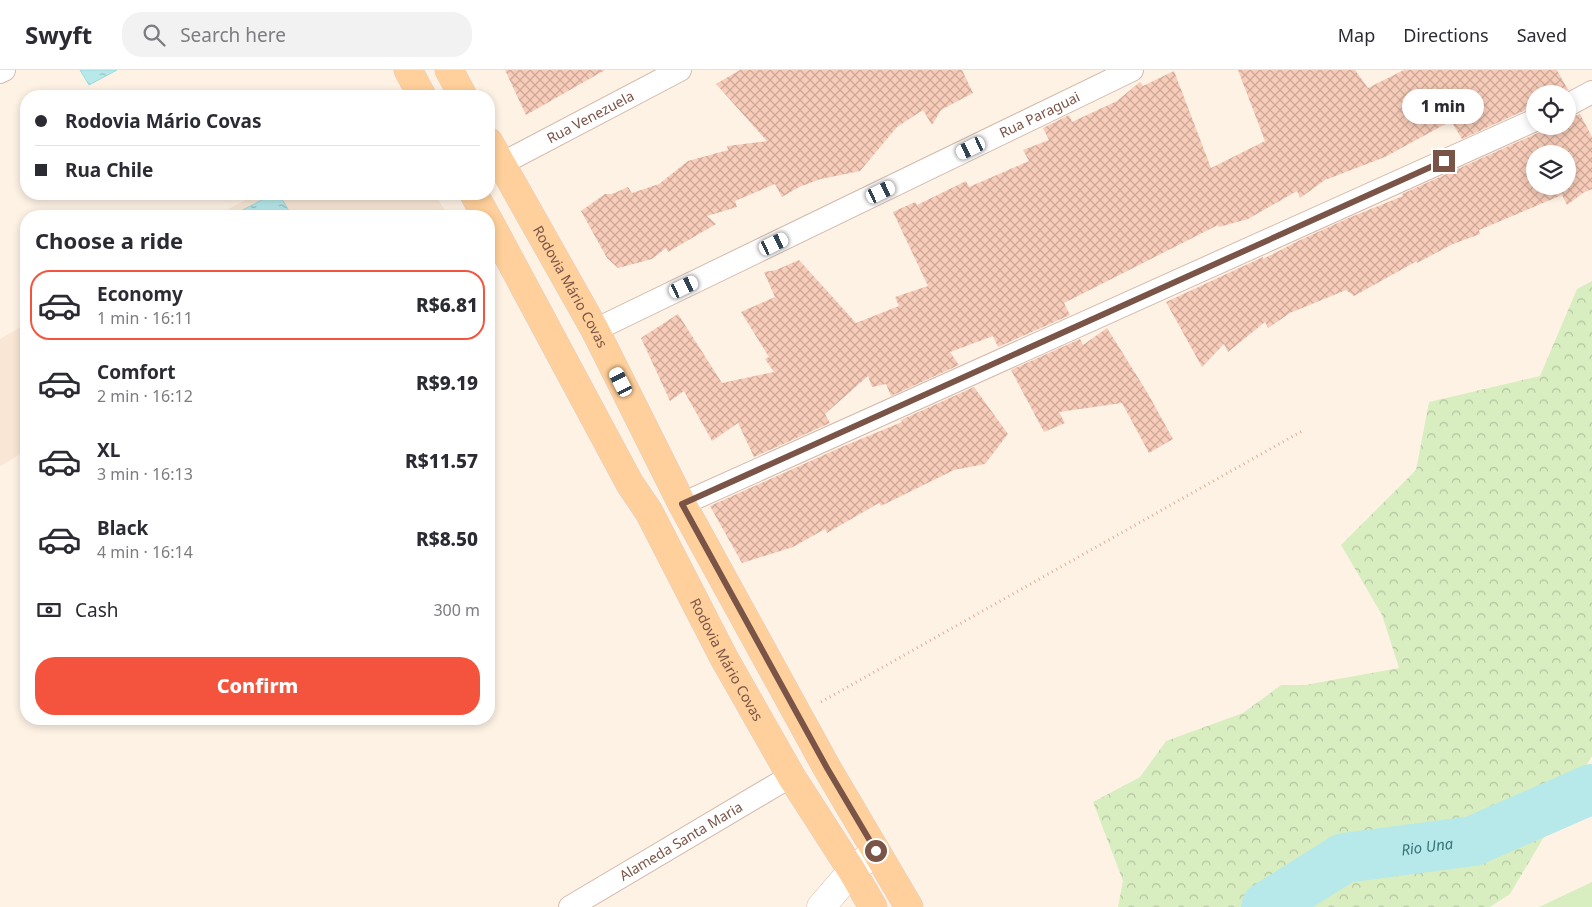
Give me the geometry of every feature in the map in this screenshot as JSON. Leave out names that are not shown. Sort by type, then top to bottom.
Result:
[{"type":"main road","points":[[408,70],[419,90]]},
{"type":"main road","points":[[448,70],[460,90]]},
{"type":"main road","name":"Rodovia Mário Covas","points":[[495,153],[595,330],[682,504],[827,768],[909,907]]},
{"type":"main road","name":"Rodovia Mário Covas","points":[[495,232],[630,484],[649,512],[724,658],[791,776],[873,907]]},
{"type":"main road","points":[[821,907],[852,872],[876,851]]},
{"type":"street","points":[[0,72],[4,70]]},
{"type":"street","name":"Rua Venezuela","points":[[495,153],[680,70]]},
{"type":"street","name":"Rua Paraguai","points":[[595,330],[1132,70]]},
{"type":"street","points":[[1576,101],[1592,92]]},
{"type":"street","points":[[682,504],[1526,124]]},
{"type":"street","name":"Alameda Santa Maria","points":[[570,907],[791,776]]},
{"type":"path","points":[[798,714],[1304,430]]},
{"type":"shaded area","points":[[245,200],[439,200],[444,210],[227,210]]},
{"type":"shaded area","points":[[20,327],[20,454],[0,466],[0,339]]},
{"type":"green space","points":[[1592,281],[1592,756],[1510,894],[1490,907],[1118,907],[1123,881],[1093,802],[1140,777],[1166,741],[1243,713],[1281,685],[1305,685],[1399,668],[1382,615],[1341,545],[1416,470],[1429,402],[1540,376],[1577,289]]},
{"type":"green space","points":[[1592,882],[1592,907],[1539,907]]},
{"type":"water","points":[[80,70],[117,70],[89,85]]},
{"type":"water","points":[[262,200],[283,200],[288,210],[243,210]]},
{"type":"building","points":[[505,70],[605,70],[526,115]]},
{"type":"building","points":[[740,70],[962,70],[973,93],[941,110],[932,125],[923,110],[897,127],[860,171],[821,179],[799,187],[782,197],[775,184],[735,201],[737,207],[707,216],[716,224],[668,252],[666,248],[652,259],[618,268],[607,258],[581,211],[605,194],[612,194],[628,187],[632,193],[659,184],[688,161],[728,150],[727,146],[767,141],[716,84]]},
{"type":"building","points":[[1238,70],[1355,70],[1368,88],[1404,70],[1557,70],[1565,85],[1526,85],[1526,110],[1462,139],[1451,121],[1385,157],[1325,180],[1300,198],[1297,191],[1248,219],[1219,227],[1218,225],[1064,303],[1070,315],[998,347],[993,336],[950,352],[959,365],[891,396],[886,384],[872,387],[868,376],[825,414],[830,423],[754,457],[738,423],[712,441],[684,391],[670,401],[641,338],[678,314],[722,383],[774,372],[765,359],[769,357],[741,312],[775,297],[764,272],[776,270],[799,260],[856,323],[899,306],[895,297],[928,286],[893,212],[915,202],[917,205],[966,181],[969,187],[1029,161],[1023,150],[1049,140],[1043,128],[1069,115],[1072,122],[1117,101],[1140,82],[1143,86],[1174,71],[1211,168],[1265,141]]},
{"type":"building","points":[[1580,114],[1592,137],[1592,189],[1567,205],[1562,195],[1479,230],[1480,234],[1453,244],[1417,263],[1417,261],[1354,296],[1346,290],[1290,313],[1268,328],[1265,322],[1228,352],[1224,344],[1202,367],[1166,302],[1351,217],[1403,196],[1402,194],[1533,135],[1576,135],[1576,115]]},
{"type":"building","points":[[1107,328],[1147,392],[1173,439],[1149,453],[1122,403],[1059,412],[1065,423],[1044,432],[1011,370],[1080,339],[1083,345]]},
{"type":"building","points":[[974,387],[1008,434],[985,464],[954,470],[881,506],[879,503],[827,533],[825,529],[793,547],[742,563],[710,506],[902,422],[901,420]]},
{"type":"waterway","name":"Rio Una","points":[[1266,907],[1344,858],[1473,841],[1592,789]]},
{"type":"route","points":[[876,851],[827,768],[764,650],[682,504],[1444,161]]}]
